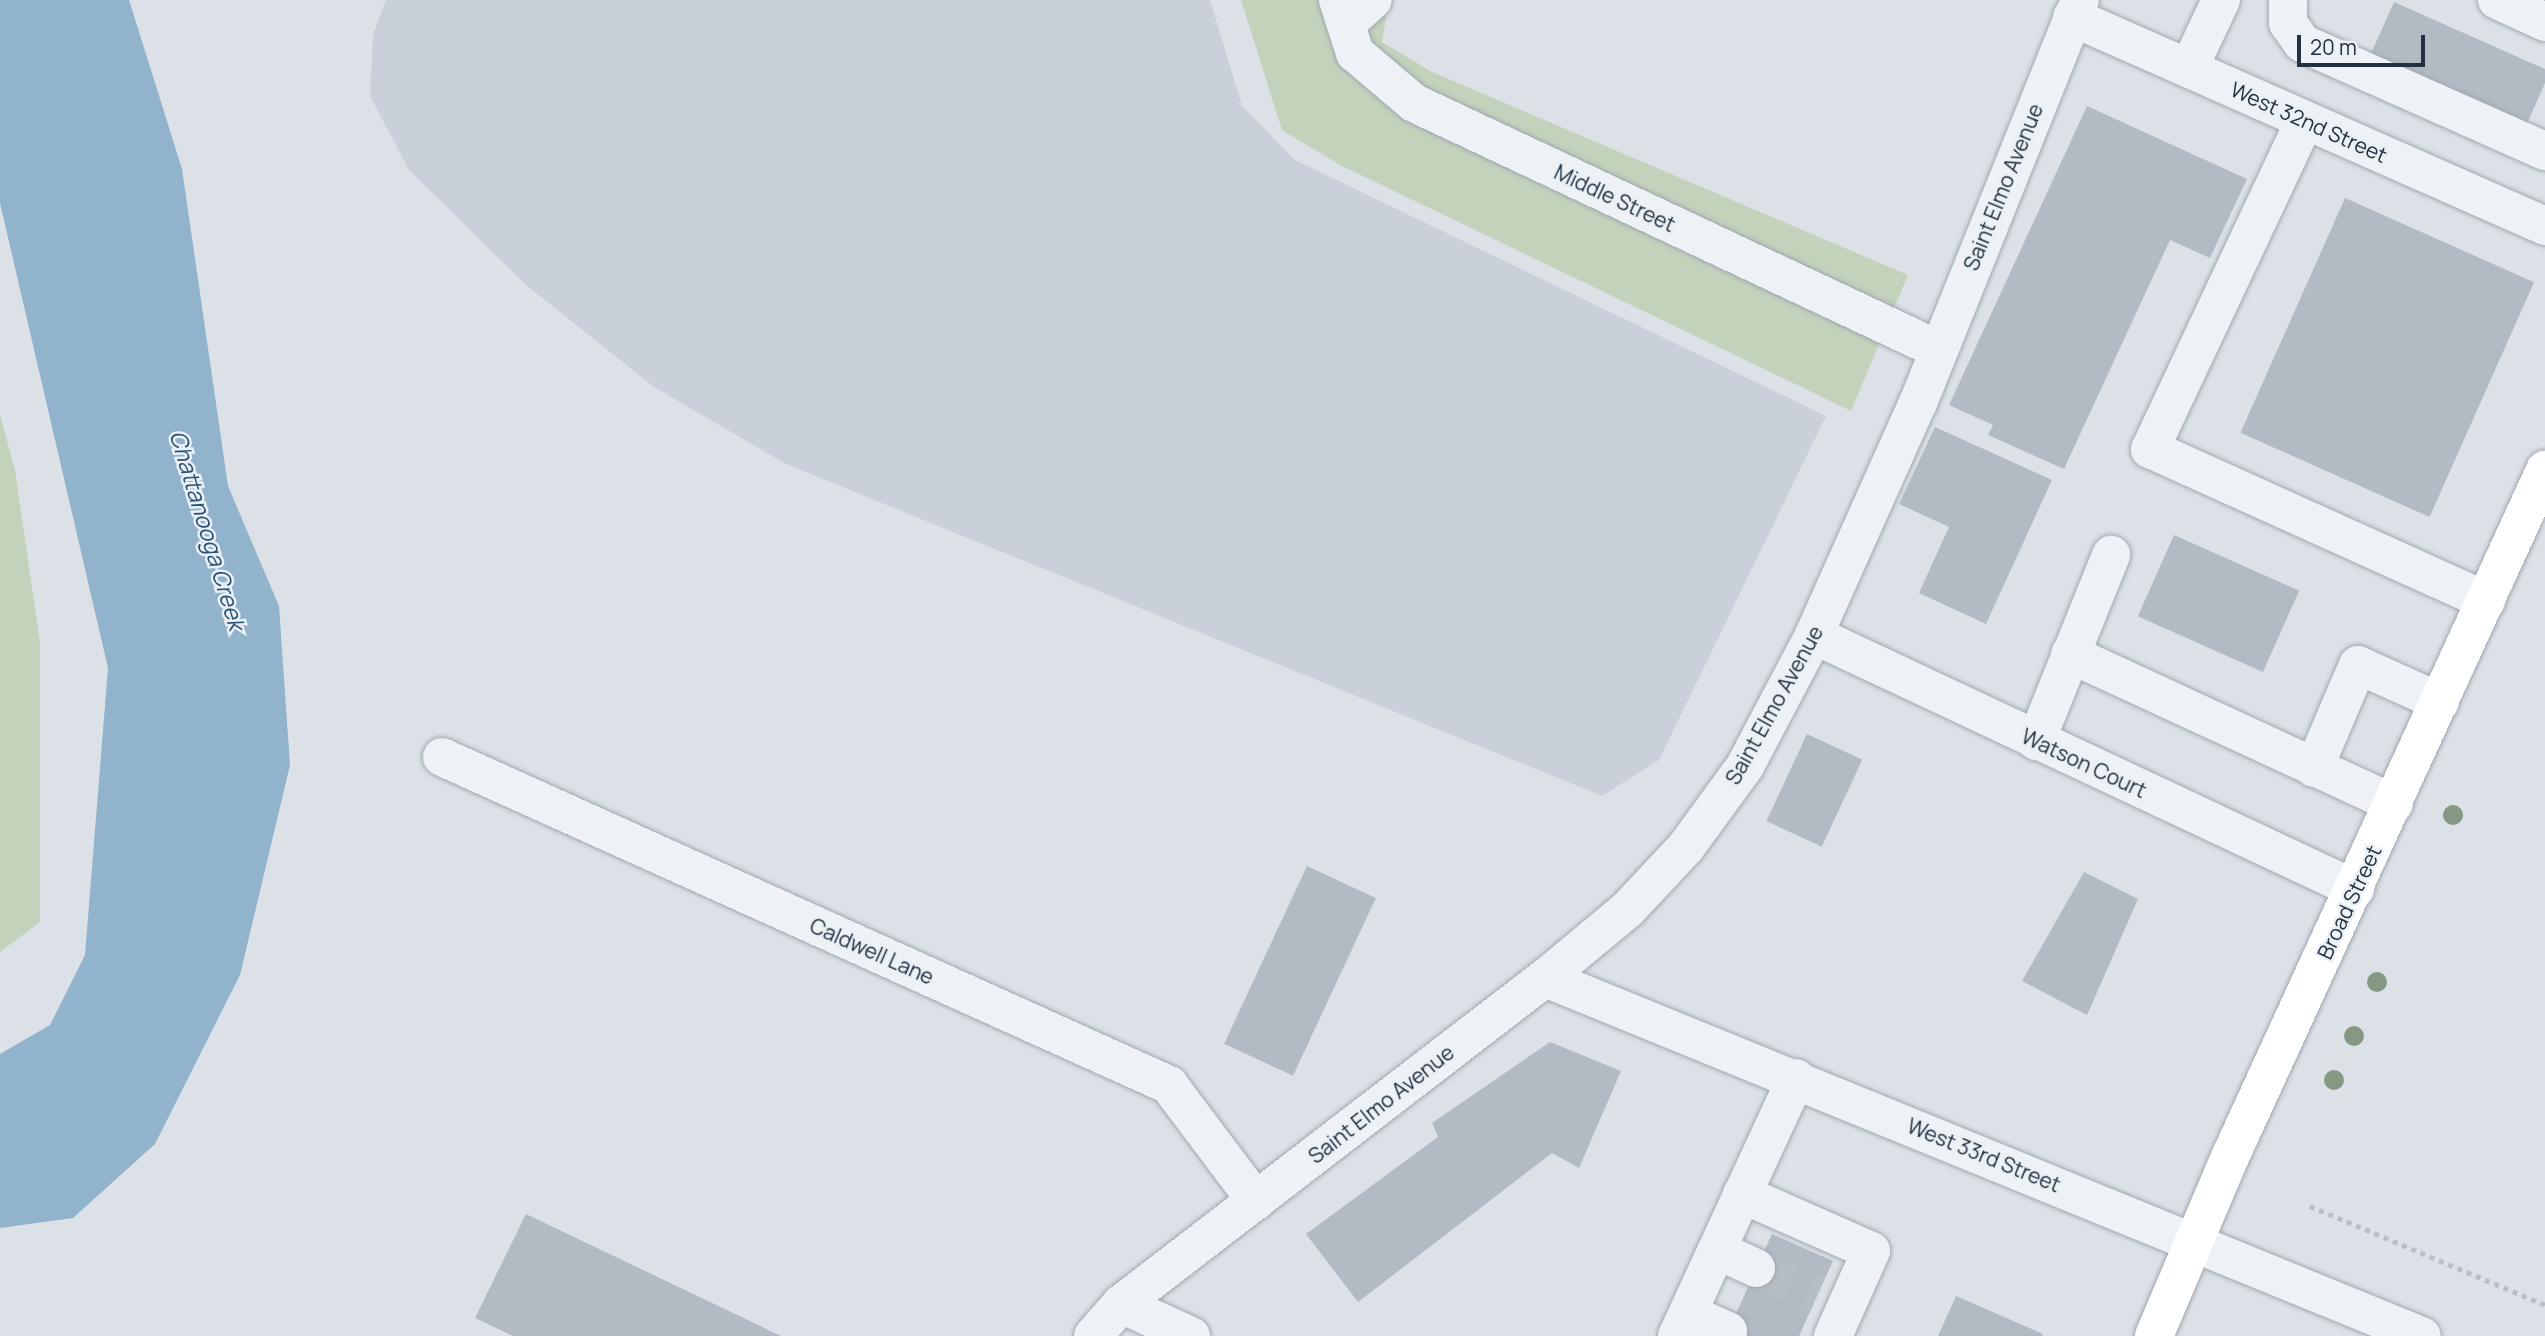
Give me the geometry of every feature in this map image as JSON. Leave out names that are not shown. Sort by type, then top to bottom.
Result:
[{"type":"main road","name":"Broad Street","points":[[2154,1336],[2231,1155],[2545,470]]},
{"type":"street","points":[[2189,68],[2221,0]]},
{"type":"street","points":[[2288,0],[2288,23],[2302,43],[2545,151]]},
{"type":"street","points":[[2497,0],[2545,22]]},
{"type":"street","name":"Middle Street","points":[[1352,8],[1355,53],[1413,103],[1937,349]]},
{"type":"street","name":"West 32nd Street","points":[[2076,8],[2189,68],[2545,226]]},
{"type":"street","name":"Saint Elmo Avenue","points":[[1093,1336],[1121,1304],[1545,978],[1627,911],[1686,847],[1745,766],[1814,635],[1918,403],[1937,349],[2076,8]]},
{"type":"street","points":[[2305,120],[2150,449],[2486,601]]},
{"type":"street","points":[[2036,741],[2111,555]]},
{"type":"street","name":"Watson Court","points":[[1814,635],[2355,889]]},
{"type":"street","points":[[2070,654],[2394,804]]},
{"type":"street","points":[[2314,768],[2358,665],[2440,702]]},
{"type":"street","name":"Caldwell Lane","points":[[442,757],[1169,1084],[1256,1201]]},
{"type":"street","name":"West 33rd Street","points":[[1545,978],[1796,1078],[2422,1336]]},
{"type":"street","points":[[1728,1331],[1683,1324],[1796,1078]]},
{"type":"street","points":[[1742,1194],[1871,1251],[1832,1313]]},
{"type":"street","points":[[1717,1250],[1756,1268]]},
{"type":"street","points":[[1121,1304],[1191,1336]]},
{"type":"path","points":[[2310,1206],[2545,1305]]},
{"type":"shaded area","points":[[386,0],[1210,0],[1242,106],[1295,160],[1826,416],[1659,760],[1602,796],[786,464],[654,387],[526,285],[409,170],[370,96],[373,35]]},
{"type":"green space","points":[[1241,0],[1389,0],[1382,42],[1432,72],[1908,275],[1851,411],[1340,165],[1282,130]]},
{"type":"green space","points":[[0,415],[15,470],[40,643],[40,922],[0,952]]},
{"type":"water","name":"Chattanooga Creek","points":[[0,0],[129,0],[182,169],[228,486],[279,606],[290,765],[240,975],[155,1144],[73,1218],[0,1228],[0,1054],[50,1025],[85,955],[108,668],[0,203]]},
{"type":"building","points":[[2394,2],[2545,69],[2545,83],[2525,128],[2369,58]]},
{"type":"building","points":[[2087,106],[2247,179],[2210,258],[2170,240],[2064,469],[1988,435],[1993,425],[1949,405]]},
{"type":"building","points":[[2345,198],[2534,282],[2430,517],[2240,433]]},
{"type":"building","points":[[1935,427],[2052,480],[1986,624],[1919,593],[1949,527],[1899,504]]},
{"type":"building","points":[[2174,535],[2299,591],[2263,672],[2138,616]]},
{"type":"building","points":[[1807,734],[1862,760],[1822,847],[1766,821]]},
{"type":"building","points":[[1307,866],[1376,898],[1293,1076],[1224,1044]]},
{"type":"building","points":[[2084,872],[2138,899],[2087,1015],[2022,981]]},
{"type":"building","points":[[1550,1042],[1621,1071],[1579,1168],[1552,1153],[1358,1302],[1306,1234],[1438,1137],[1432,1123]]},
{"type":"building","points":[[526,1214],[781,1336],[513,1336],[475,1318]]},
{"type":"building","points":[[1772,1234],[1833,1261],[1799,1336],[1726,1336]]},
{"type":"building","points":[[1956,1296],[2043,1334],[1938,1336]]},
{"type":"tunnel","points":[[1756,1268],[1817,1295]]}]
